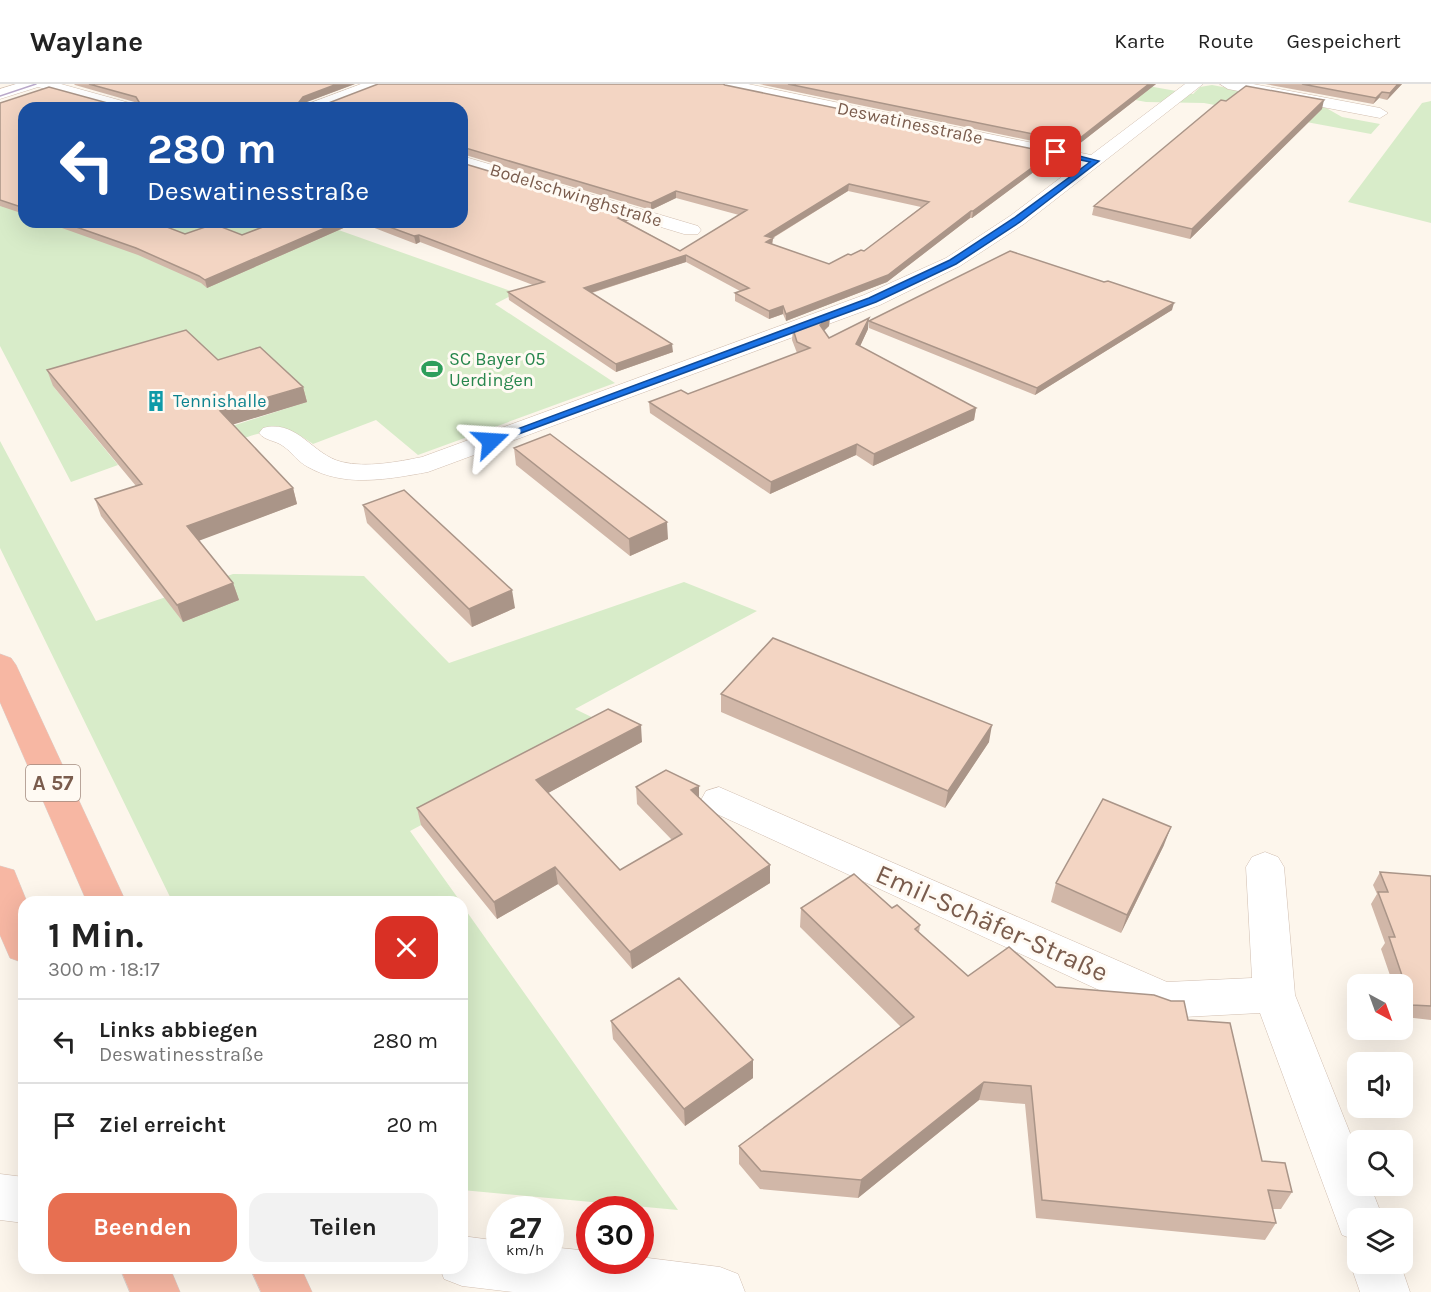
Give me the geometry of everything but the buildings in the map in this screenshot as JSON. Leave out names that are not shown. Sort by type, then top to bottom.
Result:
[{"type":"highway","name":"A 57","points":[[0,665],[104,896]]},
{"type":"highway","points":[[0,881],[18,930]]},
{"type":"highway","points":[[148,1274],[155,1292]]},
{"type":"highway","points":[[278,1274],[287,1292]]},
{"type":"street","points":[[5,90],[32,84]]},
{"type":"street","points":[[44,84],[109,102]]},
{"type":"street","points":[[327,102],[376,84]]},
{"type":"street","name":"Deswatinesstraße","points":[[725,84],[1096,161]]},
{"type":"street","points":[[272,433],[288,435],[318,462],[339,468],[369,472],[428,464],[872,300],[953,262],[1017,220],[1195,84]]},
{"type":"street","points":[[1228,84],[1380,112]]},
{"type":"street","name":"Bodelschwinghstraße","points":[[468,163],[691,230]]},
{"type":"street","name":"Emil-Schäfer-Straße","points":[[718,800],[1164,1000],[1274,995]]},
{"type":"street","points":[[1265,867],[1274,995],[1355,1208]]},
{"type":"street","points":[[0,1197],[18,1199]]},
{"type":"street","points":[[468,1262],[720,1292]]},
{"type":"street","points":[[1379,1274],[1385,1292]]},
{"type":"green space","points":[[1052,84],[1137,84],[1193,94],[1200,87],[1212,85],[1321,105],[1342,117],[1380,124],[1371,134],[1204,103],[1146,102]]},
{"type":"green space","points":[[1431,101],[1431,223],[1348,202],[1422,103]]},
{"type":"green space","name":"SC Bayer 05 Uerdingen","points":[[0,180],[18,186],[18,228],[333,228],[516,293],[495,304],[615,383],[418,455],[376,420],[313,444],[285,431],[268,432],[238,440],[226,428],[306,402],[53,386],[118,465],[71,482],[0,346]]},
{"type":"green space","points":[[0,441],[96,621],[233,574],[364,576],[449,663],[684,582],[757,611],[575,709],[608,725],[410,831],[456,896],[170,896],[0,548]]},
{"type":"green space","points":[[468,913],[678,1210],[654,1208],[654,1196],[576,1196],[576,1201],[564,1199],[564,1196],[527,1196],[468,1191]]},
{"type":"tram line","points":[[0,96],[36,84]]},
{"type":"place","name":"SC Bayer 05 Uerdingen","points":[[432,369]]},
{"type":"place","name":"Tennishalle","points":[[156,401]]},
{"type":"route","points":[[491,441],[872,300],[953,262],[1017,220],[1096,161],[1056,152]]}]
